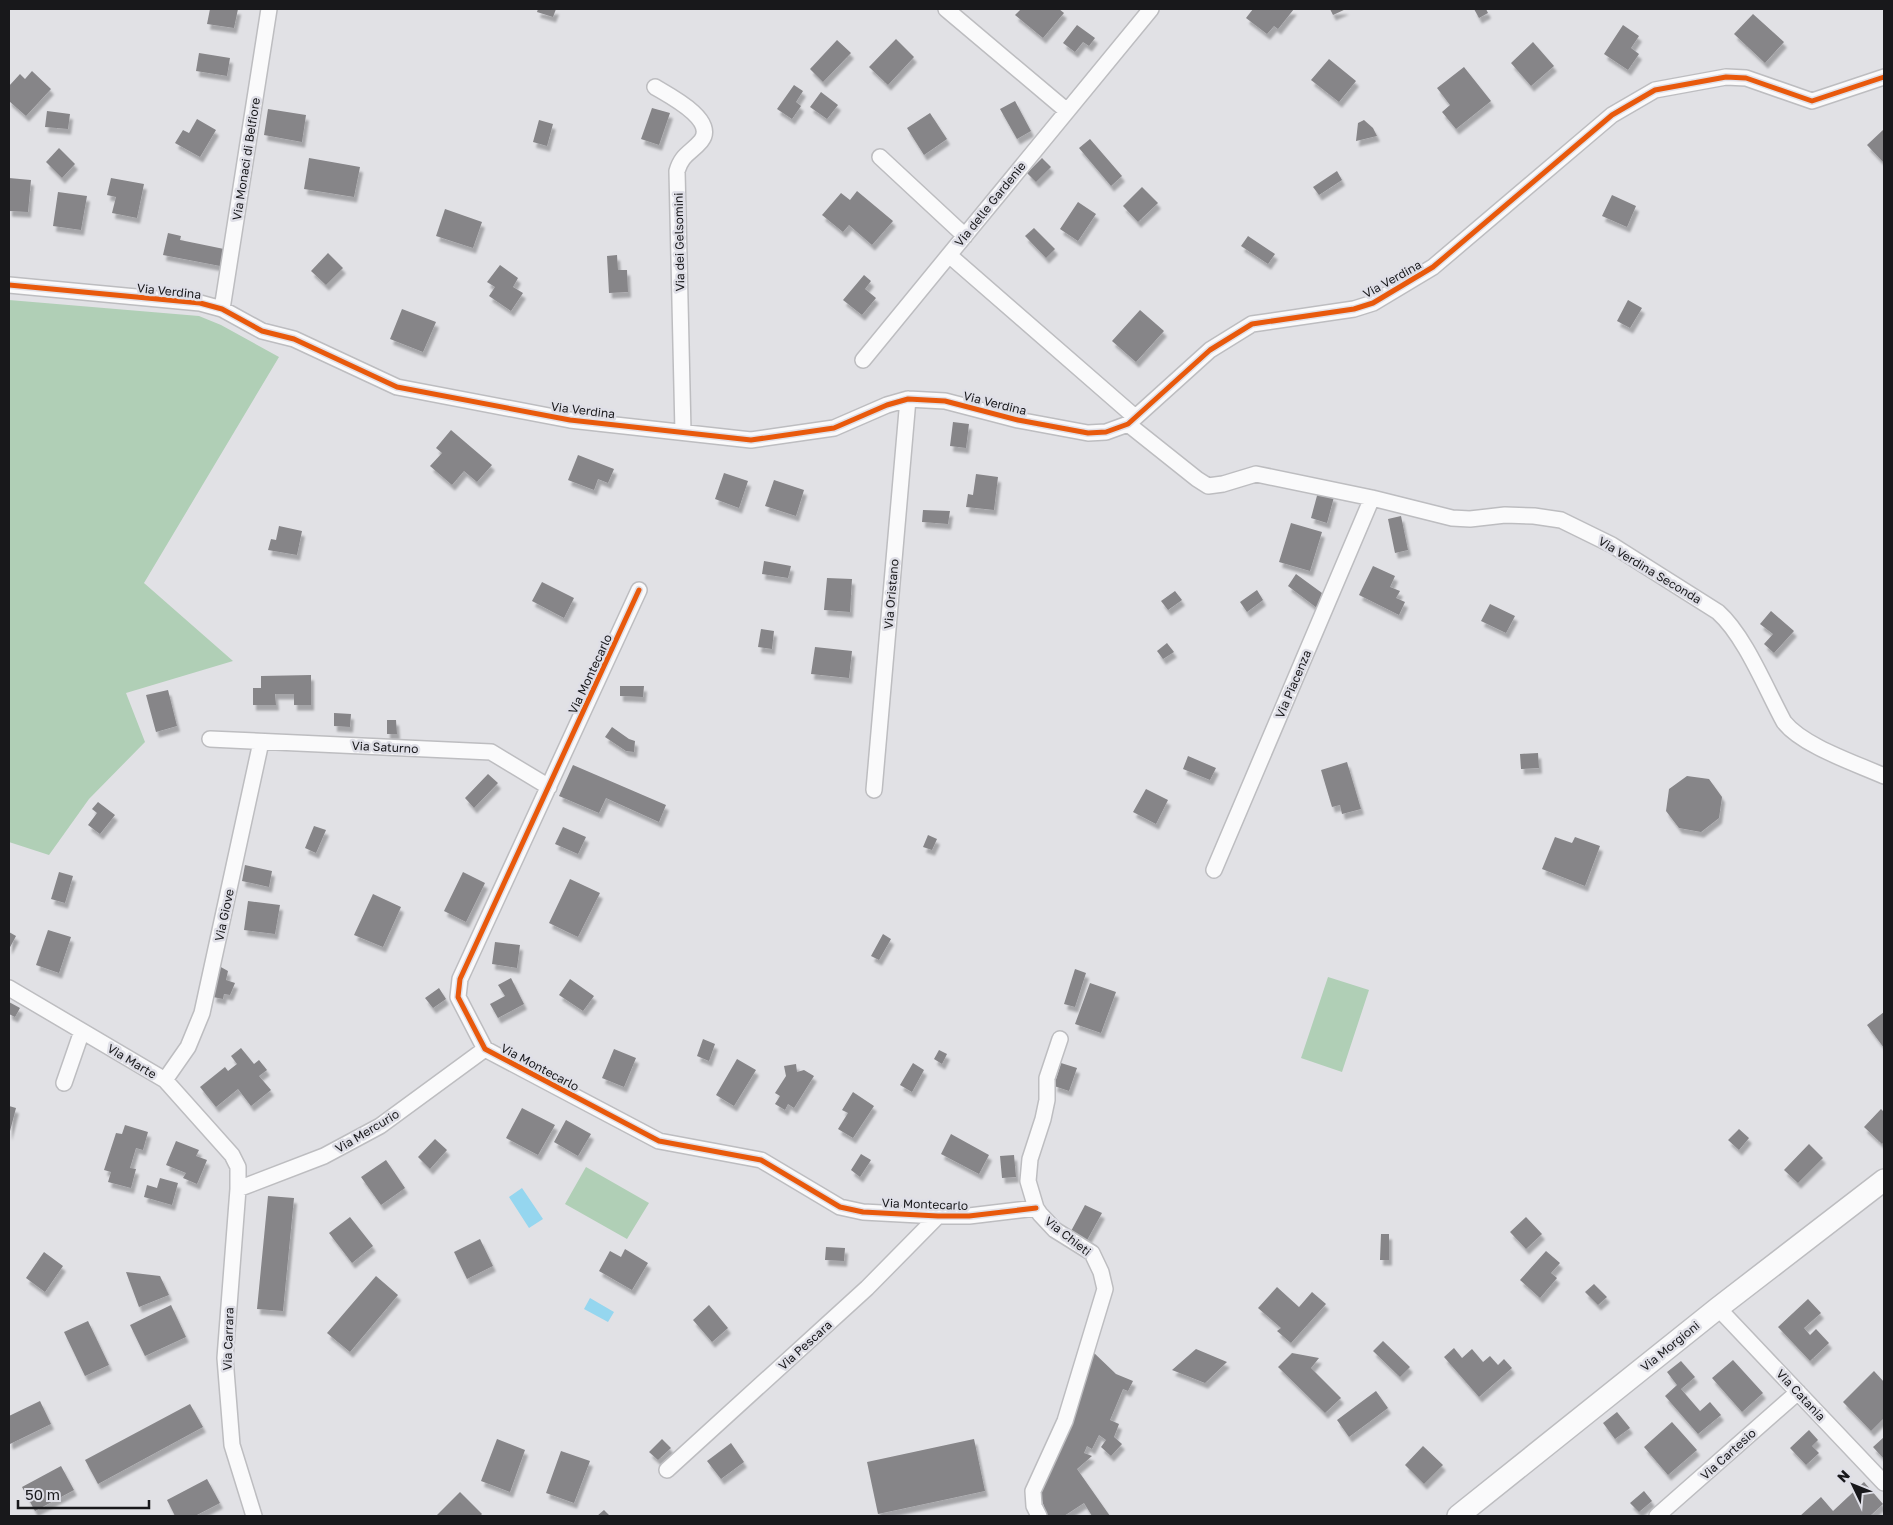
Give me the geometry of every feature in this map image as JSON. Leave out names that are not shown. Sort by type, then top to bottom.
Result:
[{"type":"main road","name":"Via Morgioni","points":[[1458,1516],[1718,1308],[1884,1180]]},
{"type":"street","name":"Via Monaci di Belfiore","points":[[222,309],[269,9]]},
{"type":"street","points":[[946,9],[1067,111]]},
{"type":"street","name":"Via delle Gardenie","points":[[1131,420],[949,255],[1151,9]]},
{"type":"street","name":"Via Verdina","points":[[9,285],[200,303],[222,309],[262,331],[294,339],[397,387],[570,420],[751,440],[834,428],[887,404],[908,399],[945,401],[1018,420],[1088,434],[1106,432],[1131,420],[1210,350],[1252,324],[1354,309],[1373,303],[1433,267],[1612,114],[1655,90],[1726,77],[1746,78],[1812,101],[1884,77]]},
{"type":"street","name":"Via dei Gelsomini","points":[[655,87],[697,114],[703,126],[704,135],[701,141],[686,153],[679,163],[677,171],[683,432]]},
{"type":"street","points":[[880,157],[964,236]]},
{"type":"street","points":[[863,360],[949,255]]},
{"type":"street","name":"Via Oristano","points":[[874,790],[908,399]]},
{"type":"street","name":"Via Verdina Seconda","points":[[1131,420],[1196,479],[1208,486],[1223,484],[1256,474],[1372,498],[1452,518],[1505,515],[1534,516],[1561,520],[1612,545],[1718,612],[1728,621],[1740,639],[1784,722],[1791,731],[1808,742],[1884,776]]},
{"type":"street","name":"Via Piacenza","points":[[1214,870],[1372,498]]},
{"type":"street","name":"Via Montecarlo","points":[[639,590],[460,979],[458,997],[485,1049],[659,1140],[761,1160],[840,1207],[863,1212],[938,1216],[969,1216],[1036,1208]]},
{"type":"street","name":"Via Saturno","points":[[210,739],[491,752],[549,787]]},
{"type":"street","name":"Via Giove","points":[[165,1080],[188,1047],[202,1013],[262,742]]},
{"type":"street","name":"Via Marte","points":[[9,988],[165,1080],[232,1155],[238,1167],[238,1190]]},
{"type":"street","points":[[64,1083],[82,1031]]},
{"type":"street","name":"Via Chieti","points":[[1039,1516],[1034,1506],[1034,1491],[1065,1421],[1105,1289],[1101,1272],[1092,1253],[1055,1230],[1040,1214],[1036,1208],[1028,1181],[1030,1159],[1047,1100],[1047,1078],[1060,1039]]},
{"type":"street","name":"Via Mercurio","points":[[238,1190],[324,1156],[380,1126],[485,1049]]},
{"type":"street","name":"Via Carrara","points":[[238,1190],[225,1358],[232,1445],[254,1516]]},
{"type":"street","name":"Via Pescara","points":[[667,1470],[867,1288],[938,1216]]},
{"type":"street","name":"Via Catania","points":[[1718,1308],[1884,1483]]},
{"type":"street","name":"Via Cartesio","points":[[1658,1516],[1798,1392]]},
{"type":"green space","points":[[9,300],[199,316],[221,325],[279,357],[144,583],[233,661],[126,693],[145,742],[89,799],[49,855],[9,842]]},
{"type":"green space","points":[[1328,977],[1369,990],[1342,1072],[1301,1058]]},
{"type":"green space","points":[[586,1167],[649,1203],[627,1239],[565,1204]]},
{"type":"water","points":[[522,1188],[543,1219],[529,1228],[509,1197]]},
{"type":"water","points":[[590,1298],[614,1312],[608,1322],[584,1309]]},
{"type":"building","points":[[210,9],[238,9],[234,28],[207,24]]},
{"type":"building","points":[[538,9],[556,9],[553,17],[537,12]]},
{"type":"building","points":[[1021,9],[1059,9],[1064,13],[1043,38],[1015,15]]},
{"type":"building","points":[[1253,9],[1294,9],[1278,29],[1274,26],[1267,34],[1246,18]]},
{"type":"building","points":[[1330,9],[1346,9],[1333,15]]},
{"type":"building","points":[[1474,9],[1486,9],[1488,13],[1479,18]]},
{"type":"building","points":[[1753,14],[1784,42],[1765,63],[1734,34]]},
{"type":"building","points":[[1077,25],[1095,38],[1089,46],[1083,42],[1075,52],[1063,43]]},
{"type":"building","points":[[1623,25],[1639,36],[1631,48],[1639,54],[1628,70],[1604,54]]},
{"type":"building","points":[[896,39],[914,57],[888,85],[869,67]]},
{"type":"building","points":[[837,40],[851,53],[823,82],[810,69]]},
{"type":"building","points":[[1533,42],[1554,66],[1531,86],[1511,63]]},
{"type":"building","points":[[199,53],[230,58],[227,76],[196,71]]},
{"type":"building","points":[[1329,59],[1356,81],[1339,102],[1311,80]]},
{"type":"building","points":[[1464,67],[1491,101],[1456,129],[1442,112],[1450,105],[1437,88]]},
{"type":"building","points":[[32,71],[51,89],[26,116],[9,101],[9,86],[20,74],[25,79]]},
{"type":"building","points":[[794,85],[803,91],[796,102],[801,106],[792,119],[777,109]]},
{"type":"building","points":[[821,92],[838,105],[827,119],[810,107]]},
{"type":"building","points":[[1015,101],[1031,131],[1017,139],[1000,109]]},
{"type":"building","points":[[652,108],[670,113],[659,145],[641,139]]},
{"type":"building","points":[[268,109],[306,115],[302,142],[264,135]]},
{"type":"building","points":[[47,111],[70,114],[68,129],[45,127]]},
{"type":"building","points":[[930,113],[947,139],[924,155],[907,128]]},
{"type":"building","points":[[197,119],[216,130],[200,157],[175,143],[183,130],[189,133]]},
{"type":"building","points":[[539,120],[553,124],[547,146],[533,142]]},
{"type":"building","points":[[1364,120],[1373,128],[1377,136],[1356,141],[1358,123]]},
{"type":"building","points":[[1884,129],[1884,163],[1867,145]]},
{"type":"building","points":[[1090,139],[1122,176],[1111,186],[1079,148]]},
{"type":"building","points":[[59,148],[75,164],[62,178],[46,162]]},
{"type":"building","points":[[309,158],[360,167],[354,197],[304,189]]},
{"type":"building","points":[[1042,158],[1051,167],[1036,182],[1027,173]]},
{"type":"building","points":[[1337,171],[1342,180],[1319,195],[1313,187]]},
{"type":"building","points":[[9,178],[31,180],[28,212],[9,211]]},
{"type":"building","points":[[111,178],[144,184],[137,218],[112,213],[116,197],[107,195]]},
{"type":"building","points":[[1142,187],[1158,203],[1138,222],[1123,206]]},
{"type":"building","points":[[857,191],[893,221],[872,245],[849,225],[843,232],[822,215],[841,193],[850,200]]},
{"type":"building","points":[[58,192],[87,196],[81,230],[53,226]]},
{"type":"building","points":[[1612,195],[1636,206],[1627,227],[1602,216]]},
{"type":"building","points":[[1078,202],[1096,214],[1078,241],[1060,229]]},
{"type":"building","points":[[445,209],[482,222],[473,248],[436,236]]},
{"type":"building","points":[[1034,228],[1055,249],[1046,258],[1025,236]]},
{"type":"building","points":[[168,233],[181,236],[180,240],[224,249],[220,266],[163,255]]},
{"type":"building","points":[[1248,236],[1275,254],[1268,264],[1241,246]]},
{"type":"building","points":[[328,253],[343,268],[326,285],[311,271]]},
{"type":"building","points":[[617,255],[618,270],[627,270],[628,292],[609,293],[607,256]]},
{"type":"building","points":[[500,265],[518,278],[513,287],[523,293],[511,311],[489,296],[495,287],[487,282]]},
{"type":"building","points":[[864,275],[871,281],[865,289],[876,298],[862,315],[843,300]]},
{"type":"building","points":[[1628,300],[1642,308],[1630,328],[1617,321]]},
{"type":"building","points":[[402,309],[436,322],[423,352],[390,339]]},
{"type":"building","points":[[1140,310],[1164,331],[1136,362],[1112,341]]},
{"type":"building","points":[[953,422],[969,424],[966,448],[950,446]]},
{"type":"building","points":[[451,430],[492,465],[477,482],[464,471],[452,485],[430,466],[442,453],[436,448]]},
{"type":"building","points":[[578,455],[614,469],[608,483],[598,479],[594,490],[568,480]]},
{"type":"building","points":[[724,473],[748,481],[739,508],[715,499]]},
{"type":"building","points":[[976,474],[998,477],[994,510],[966,507],[968,494],[973,495]]},
{"type":"building","points":[[774,480],[804,490],[796,516],[765,506]]},
{"type":"building","points":[[1318,492],[1334,497],[1327,523],[1311,518]]},
{"type":"building","points":[[923,510],[950,511],[948,524],[922,522]]},
{"type":"building","points":[[1401,516],[1408,550],[1395,553],[1388,519]]},
{"type":"building","points":[[1291,523],[1322,532],[1310,571],[1279,562]]},
{"type":"building","points":[[279,526],[302,531],[297,555],[268,550],[271,539],[276,540]]},
{"type":"building","points":[[764,561],[791,566],[788,578],[762,574]]},
{"type":"building","points":[[1373,566],[1395,576],[1390,587],[1400,591],[1396,598],[1405,602],[1399,615],[1359,595]]},
{"type":"building","points":[[1296,574],[1322,593],[1317,608],[1288,586]]},
{"type":"building","points":[[827,578],[852,579],[850,612],[824,610]]},
{"type":"building","points":[[542,582],[574,598],[564,618],[532,601]]},
{"type":"building","points":[[1257,590],[1263,600],[1247,612],[1240,602]]},
{"type":"building","points":[[1175,591],[1182,600],[1168,610],[1161,601]]},
{"type":"building","points":[[1490,604],[1515,616],[1506,633],[1481,621]]},
{"type":"building","points":[[1771,611],[1794,631],[1774,653],[1764,644],[1773,634],[1760,624]]},
{"type":"building","points":[[761,629],[774,631],[772,649],[758,647]]},
{"type":"building","points":[[1167,643],[1174,652],[1163,659],[1157,651]]},
{"type":"building","points":[[815,647],[852,651],[849,678],[811,674]]},
{"type":"building","points":[[311,675],[311,705],[294,705],[294,694],[275,694],[276,705],[253,705],[253,688],[261,688],[261,676]]},
{"type":"building","points":[[620,686],[644,686],[643,697],[620,696]]},
{"type":"building","points":[[168,690],[177,726],[156,732],[146,695]]},
{"type":"building","points":[[334,713],[351,714],[350,727],[334,726]]},
{"type":"building","points":[[387,720],[396,720],[397,734],[387,734]]},
{"type":"building","points":[[612,727],[635,741],[634,752],[626,751],[605,737]]},
{"type":"building","points":[[1538,753],[1539,768],[1521,769],[1520,754]]},
{"type":"building","points":[[1188,756],[1216,768],[1210,780],[1183,769]]},
{"type":"building","points":[[1347,762],[1361,809],[1342,814],[1340,805],[1332,807],[1321,770]]},
{"type":"building","points":[[573,765],[666,805],[659,822],[606,798],[599,813],[559,796]]},
{"type":"building","points":[[488,774],[498,783],[474,808],[465,798]]},
{"type":"building","points":[[1687,776],[1709,779],[1722,797],[1719,818],[1701,832],[1679,828],[1666,811],[1669,789]]},
{"type":"building","points":[[1146,789],[1168,800],[1156,824],[1133,812]]},
{"type":"building","points":[[98,802],[115,815],[100,834],[88,825],[97,813],[92,809]]},
{"type":"building","points":[[314,826],[326,830],[316,853],[305,848]]},
{"type":"building","points":[[563,827],[586,837],[578,854],[555,844]]},
{"type":"building","points":[[928,835],[937,839],[932,850],[923,847]]},
{"type":"building","points":[[1555,837],[1572,843],[1575,837],[1600,846],[1585,886],[1542,869]]},
{"type":"building","points":[[245,865],[272,871],[269,887],[242,881]]},
{"type":"building","points":[[59,872],[73,876],[65,903],[51,899]]},
{"type":"building","points":[[463,872],[485,883],[466,922],[444,911]]},
{"type":"building","points":[[570,879],[600,893],[578,937],[549,923]]},
{"type":"building","points":[[373,894],[401,907],[383,947],[354,935]]},
{"type":"building","points":[[248,901],[280,905],[275,934],[244,930]]},
{"type":"building","points":[[48,930],[71,937],[59,973],[36,965]]},
{"type":"building","points":[[9,932],[16,936],[9,949]]},
{"type":"building","points":[[883,934],[891,939],[879,960],[871,956]]},
{"type":"building","points":[[495,942],[520,945],[517,968],[492,964]]},
{"type":"building","points":[[219,966],[228,971],[226,980],[235,983],[230,995],[224,994],[223,999],[213,997]]},
{"type":"building","points":[[1075,969],[1086,973],[1075,1007],[1064,1004]]},
{"type":"building","points":[[511,978],[524,1004],[498,1018],[490,1004],[505,996],[498,985]]},
{"type":"building","points":[[570,979],[594,996],[583,1011],[559,995]]},
{"type":"building","points":[[1090,983],[1116,992],[1101,1033],[1075,1024]]},
{"type":"building","points":[[439,988],[446,999],[433,1008],[425,998]]},
{"type":"building","points":[[9,1002],[20,1008],[15,1017],[9,1014]]},
{"type":"building","points":[[1884,1012],[1884,1048],[1867,1025]]},
{"type":"building","points":[[703,1039],[715,1044],[709,1061],[697,1056]]},
{"type":"building","points":[[241,1048],[254,1064],[259,1060],[267,1070],[259,1076],[271,1090],[251,1106],[238,1089],[216,1107],[200,1087],[225,1067],[228,1071],[237,1064],[231,1056]]},
{"type":"building","points":[[614,1049],[636,1058],[624,1087],[602,1078]]},
{"type":"building","points":[[939,1050],[947,1054],[942,1064],[934,1059]]},
{"type":"building","points":[[737,1059],[756,1070],[734,1106],[716,1095]]},
{"type":"building","points":[[913,1063],[924,1070],[912,1092],[900,1085]]},
{"type":"building","points":[[1061,1063],[1077,1068],[1069,1091],[1054,1086]]},
{"type":"building","points":[[796,1064],[797,1072],[804,1070],[814,1076],[794,1108],[788,1104],[785,1110],[775,1104],[780,1096],[775,1093],[786,1076],[784,1066]]},
{"type":"building","points":[[853,1092],[874,1106],[853,1138],[838,1129],[848,1113],[842,1110]]},
{"type":"building","points":[[9,1106],[16,1108],[9,1135]]},
{"type":"building","points":[[522,1108],[555,1125],[538,1155],[506,1138]]},
{"type":"building","points":[[1881,1109],[1884,1112],[1884,1142],[1882,1144],[1864,1127]]},
{"type":"building","points":[[566,1120],[591,1134],[578,1156],[554,1142]]},
{"type":"building","points":[[125,1125],[148,1132],[143,1150],[136,1148],[130,1168],[136,1169],[131,1188],[108,1182],[111,1172],[104,1170],[116,1133],[122,1134]]},
{"type":"building","points":[[1739,1129],[1749,1138],[1739,1150],[1728,1140]]},
{"type":"building","points":[[951,1134],[989,1155],[979,1174],[941,1154]]},
{"type":"building","points":[[435,1139],[447,1150],[430,1169],[418,1157]]},
{"type":"building","points":[[176,1141],[199,1150],[196,1156],[207,1160],[197,1184],[183,1178],[186,1173],[166,1165]]},
{"type":"building","points":[[1809,1144],[1823,1158],[1798,1183],[1784,1170]]},
{"type":"building","points":[[861,1154],[871,1160],[860,1177],[851,1170]]},
{"type":"building","points":[[1014,1155],[1016,1177],[1002,1178],[1000,1156]]},
{"type":"building","points":[[386,1160],[405,1188],[381,1205],[361,1177]]},
{"type":"building","points":[[160,1178],[178,1183],[172,1205],[144,1197],[147,1185],[157,1188]]},
{"type":"building","points":[[268,1196],[294,1198],[283,1311],[257,1309]]},
{"type":"building","points":[[1085,1205],[1102,1213],[1086,1242],[1070,1233]]},
{"type":"building","points":[[350,1217],[373,1246],[352,1263],[329,1233]]},
{"type":"building","points":[[1526,1217],[1542,1234],[1526,1249],[1510,1232]]},
{"type":"building","points":[[1381,1234],[1389,1234],[1389,1260],[1380,1260]]},
{"type":"building","points":[[480,1239],[493,1266],[467,1279],[454,1252]]},
{"type":"building","points":[[826,1247],[845,1248],[844,1261],[825,1260]]},
{"type":"building","points":[[625,1249],[648,1263],[632,1290],[599,1271],[610,1251],[621,1257]]},
{"type":"building","points":[[1546,1251],[1560,1263],[1551,1273],[1557,1278],[1540,1298],[1520,1280]]},
{"type":"building","points":[[44,1252],[63,1266],[45,1292],[26,1278]]},
{"type":"building","points":[[126,1272],[160,1276],[169,1295],[139,1307]]},
{"type":"building","points":[[376,1276],[398,1295],[350,1352],[327,1333]]},
{"type":"building","points":[[1594,1284],[1607,1297],[1598,1305],[1585,1292]]},
{"type":"building","points":[[1277,1287],[1299,1307],[1312,1292],[1326,1304],[1291,1343],[1277,1331],[1281,1328],[1258,1308]]},
{"type":"building","points":[[1808,1299],[1821,1313],[1804,1328],[1810,1335],[1816,1329],[1829,1343],[1810,1361],[1778,1327]]},
{"type":"building","points":[[171,1305],[186,1337],[145,1356],[130,1325]]},
{"type":"building","points":[[709,1305],[728,1328],[712,1342],[693,1320]]},
{"type":"building","points":[[88,1321],[109,1365],[85,1376],[64,1332]]},
{"type":"building","points":[[1383,1341],[1410,1367],[1400,1377],[1373,1351]]},
{"type":"building","points":[[1454,1348],[1462,1358],[1472,1349],[1483,1362],[1490,1356],[1498,1365],[1504,1359],[1512,1368],[1479,1397],[1444,1357]]},
{"type":"building","points":[[1196,1349],[1227,1362],[1205,1383],[1172,1370]]},
{"type":"building","points":[[1092,1351],[1116,1374],[1133,1381],[1128,1391],[1123,1389],[1110,1420],[1119,1424],[1114,1437],[1122,1444],[1111,1456],[1101,1447],[1106,1440],[1099,1435],[1092,1449],[1087,1446],[1084,1453],[1092,1456],[1077,1469],[1110,1516],[1092,1516],[1084,1503],[1064,1516],[1047,1516],[1039,1491]]},
{"type":"building","points":[[1292,1353],[1319,1358],[1311,1368],[1341,1398],[1325,1413],[1278,1367]]},
{"type":"building","points":[[1733,1360],[1763,1393],[1742,1412],[1712,1378]]},
{"type":"building","points":[[1681,1361],[1695,1377],[1681,1389],[1700,1411],[1710,1402],[1721,1415],[1698,1434],[1665,1396],[1677,1385],[1667,1372]]},
{"type":"building","points":[[1874,1371],[1884,1382],[1884,1418],[1871,1431],[1843,1402]]},
{"type":"building","points":[[1376,1391],[1388,1408],[1349,1437],[1337,1420]]},
{"type":"building","points":[[40,1401],[51,1424],[10,1444],[9,1416]]},
{"type":"building","points":[[190,1404],[203,1427],[98,1484],[85,1460]]},
{"type":"building","points":[[1617,1412],[1630,1428],[1615,1439],[1603,1423]]},
{"type":"building","points":[[1672,1422],[1697,1450],[1668,1475],[1644,1447]]},
{"type":"building","points":[[1809,1430],[1818,1440],[1812,1446],[1819,1453],[1806,1465],[1790,1448]]},
{"type":"building","points":[[1884,1437],[1884,1459],[1873,1447]]},
{"type":"building","points":[[497,1439],[525,1450],[510,1492],[481,1481]]},
{"type":"building","points":[[662,1439],[671,1448],[658,1460],[649,1452]]},
{"type":"building","points":[[974,1439],[985,1491],[878,1514],[867,1462]]},
{"type":"building","points":[[731,1443],[744,1462],[721,1479],[707,1461]]},
{"type":"building","points":[[1423,1446],[1443,1465],[1424,1484],[1405,1465]]},
{"type":"building","points":[[561,1451],[590,1461],[574,1503],[546,1493]]},
{"type":"building","points":[[61,1466],[74,1490],[35,1511],[22,1487]]},
{"type":"building","points":[[207,1479],[220,1503],[195,1516],[175,1516],[167,1500]]},
{"type":"building","points":[[1864,1482],[1883,1504],[1870,1516],[1800,1516],[1821,1497],[1833,1511]]},
{"type":"building","points":[[1644,1491],[1652,1501],[1639,1512],[1630,1503]]},
{"type":"building","points":[[460,1492],[482,1514],[480,1516],[436,1516]]},
{"type":"building","points":[[604,1510],[610,1516],[597,1516]]},
{"type":"cycle path","points":[[9,285],[200,303],[222,309],[262,331],[294,339],[397,387],[570,420],[751,440],[834,428],[887,405],[908,399],[945,401],[1018,420],[1088,433],[1106,432],[1128,424],[1210,350],[1252,324],[1354,309],[1373,303],[1433,267],[1612,115],[1655,90],[1726,77],[1746,78],[1812,101],[1884,77]]},
{"type":"cycle path","points":[[639,590],[460,979],[458,997],[485,1049],[659,1141],[761,1160],[840,1207],[863,1212],[938,1216],[969,1216],[1036,1208]]}]
